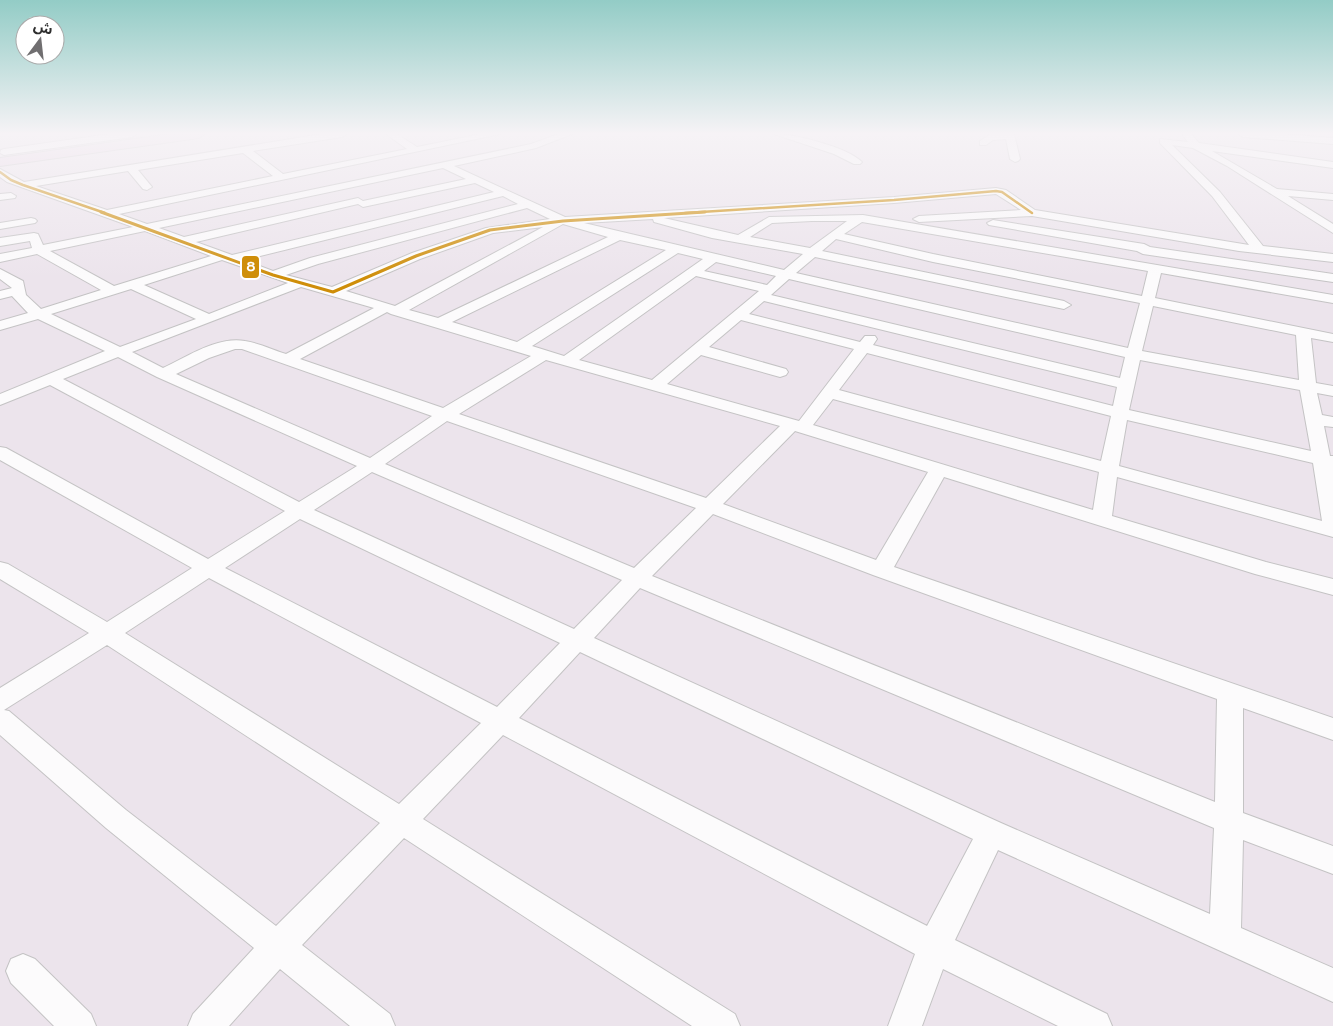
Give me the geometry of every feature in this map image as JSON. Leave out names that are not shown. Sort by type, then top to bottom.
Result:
[{"type":"street","points":[[10,182],[183,240],[273,275],[544,355],[798,426],[1263,569],[1333,587]]},
{"type":"street","points":[[23,185],[43,182]]},
{"type":"street","points":[[142,182],[147,187]]},
{"type":"street","points":[[106,213],[256,182]]},
{"type":"street","points":[[0,258],[362,182]]},
{"type":"street","points":[[183,240],[465,182]]},
{"type":"street","points":[[478,182],[563,221],[675,250],[1046,335],[1135,354],[1333,391]]},
{"type":"street","points":[[1204,182],[1216,194],[1260,250]]},
{"type":"street","points":[[1257,182],[1333,229]]},
{"type":"street","points":[[337,187],[416,235]]},
{"type":"street","points":[[333,292],[416,256],[490,230],[563,221],[894,200],[996,191],[1002,192],[1032,213]]},
{"type":"street","points":[[1273,192],[1333,197]]},
{"type":"street","points":[[0,326],[130,284],[227,257],[393,221],[503,193]]},
{"type":"street","points":[[273,275],[314,261],[529,204]]},
{"type":"street","points":[[740,239],[769,220],[906,219],[1032,213],[1260,250],[1333,258]]},
{"type":"street","points":[[639,216],[712,234],[815,253],[1064,305]]},
{"type":"street","points":[[959,217],[1144,249],[1333,278]]},
{"type":"street","points":[[656,385],[764,293],[815,253],[834,235],[860,218],[1148,269],[1333,299]]},
{"type":"street","points":[[0,226],[31,221]]},
{"type":"street","points":[[287,360],[563,221]]},
{"type":"street","points":[[1101,520],[1108,469],[1146,301],[1148,269],[1144,249],[1145,232]]},
{"type":"street","points":[[205,1026],[278,947],[500,721],[637,578],[709,506],[798,426],[831,393],[864,349],[895,300],[933,258],[952,233]]},
{"type":"street","points":[[834,235],[933,258],[1333,338]]},
{"type":"street","points":[[439,323],[619,236]]},
{"type":"street","points":[[0,242],[34,237],[39,250],[111,290]]},
{"type":"street","points":[[520,347],[675,250]]},
{"type":"street","points":[[566,361],[712,258]]},
{"type":"street","points":[[693,272],[878,326],[1126,384]]},
{"type":"street","points":[[0,273],[18,284],[18,296],[37,313],[163,374],[370,465],[637,578],[1229,821],[1333,860]]},
{"type":"street","points":[[0,400],[300,283]]},
{"type":"street","points":[[130,284],[208,318]]},
{"type":"street","points":[[1027,361],[1046,335],[1073,286]]},
{"type":"street","points":[[0,295],[18,290]]},
{"type":"street","points":[[738,315],[864,349],[1120,412],[1327,460]]},
{"type":"street","points":[[1303,333],[1308,387],[1327,460],[1333,524]]},
{"type":"street","points":[[163,374],[236,343],[709,506],[881,570],[1333,729]]},
{"type":"street","points":[[698,349],[780,372]]},
{"type":"street","points":[[0,701],[300,511],[446,414],[544,355]]},
{"type":"street","points":[[52,379],[300,511],[991,833],[1333,985]]},
{"type":"street","points":[[831,393],[1333,530]]},
{"type":"street","points":[[1315,418],[1333,422]]},
{"type":"street","points":[[0,452],[208,568],[934,947],[1095,1026]]},
{"type":"street","points":[[881,570],[939,470]]},
{"type":"street","points":[[0,568],[107,633],[402,820],[722,1026]]},
{"type":"street","points":[[1225,937],[1229,821],[1230,693]]},
{"type":"street","points":[[0,719],[116,819],[378,1026]]},
{"type":"street","points":[[905,1026],[934,947],[991,833]]},
{"type":"street","points":[[23,971],[79,1026]]},
{"type":"transit line","name":"8","points":[[16,182],[148,228],[273,275],[333,292],[416,256],[490,230],[506,227],[563,221],[894,200],[996,191],[1002,192],[1032,213]]}]
